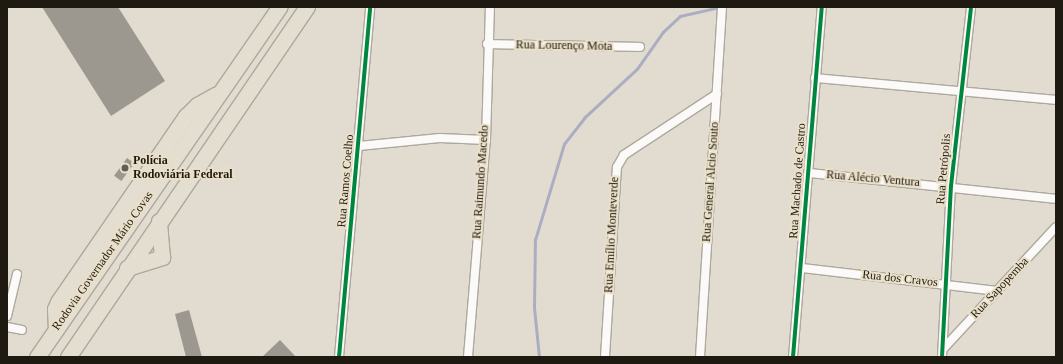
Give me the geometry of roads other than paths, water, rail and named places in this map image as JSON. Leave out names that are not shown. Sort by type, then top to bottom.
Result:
[{"type":"highway","name":"Rodovia Governador Mário Covas","points":[[37,357],[279,7]]},
{"type":"highway","name":"Rodovia Governador Mário Covas","points":[[68,357],[127,268],[306,7]]},
{"type":"highway","points":[[127,268],[162,257],[159,221]]},
{"type":"street","name":"Rua Ramos Coelho","points":[[340,357],[370,7]]},
{"type":"street","name":"Rua Raimundo Macedo","points":[[468,357],[486,140],[487,44],[490,7]]},
{"type":"street","name":"Rua Machado de Castro","points":[[793,357],[802,268],[815,78],[822,7]]},
{"type":"street","name":"Rua Petrópolis","points":[[943,353],[951,186],[971,7]]},
{"type":"street","name":"Rua General Alcio Souto","points":[[700,357],[722,10]]},
{"type":"street","name":"Rua Lourenço Mota","points":[[487,44],[640,47]]},
{"type":"street","points":[[815,78],[1056,100]]},
{"type":"street","name":"Rua Emílio Monteverde","points":[[605,357],[617,167],[624,155],[717,94]]},
{"type":"street","points":[[359,146],[440,138],[486,140]]},
{"type":"street","name":"Rua Alécio Ventura","points":[[809,173],[951,186],[1056,199]]},
{"type":"street","name":"Rua Sapopemba","points":[[943,353],[1056,227]]},
{"type":"street","name":"Rua dos Cravos","points":[[802,268],[998,291]]},
{"type":"street","points":[[7,316],[17,274]]},
{"type":"street","points":[[7,327],[22,330]]},
{"type":"waterway","points":[[539,357],[534,308],[535,240],[564,144],[584,118],[637,69],[663,32],[680,16],[720,7]]},
{"type":"place","name":"Polícia Rodoviária Federal","points":[[125,168]]}]
